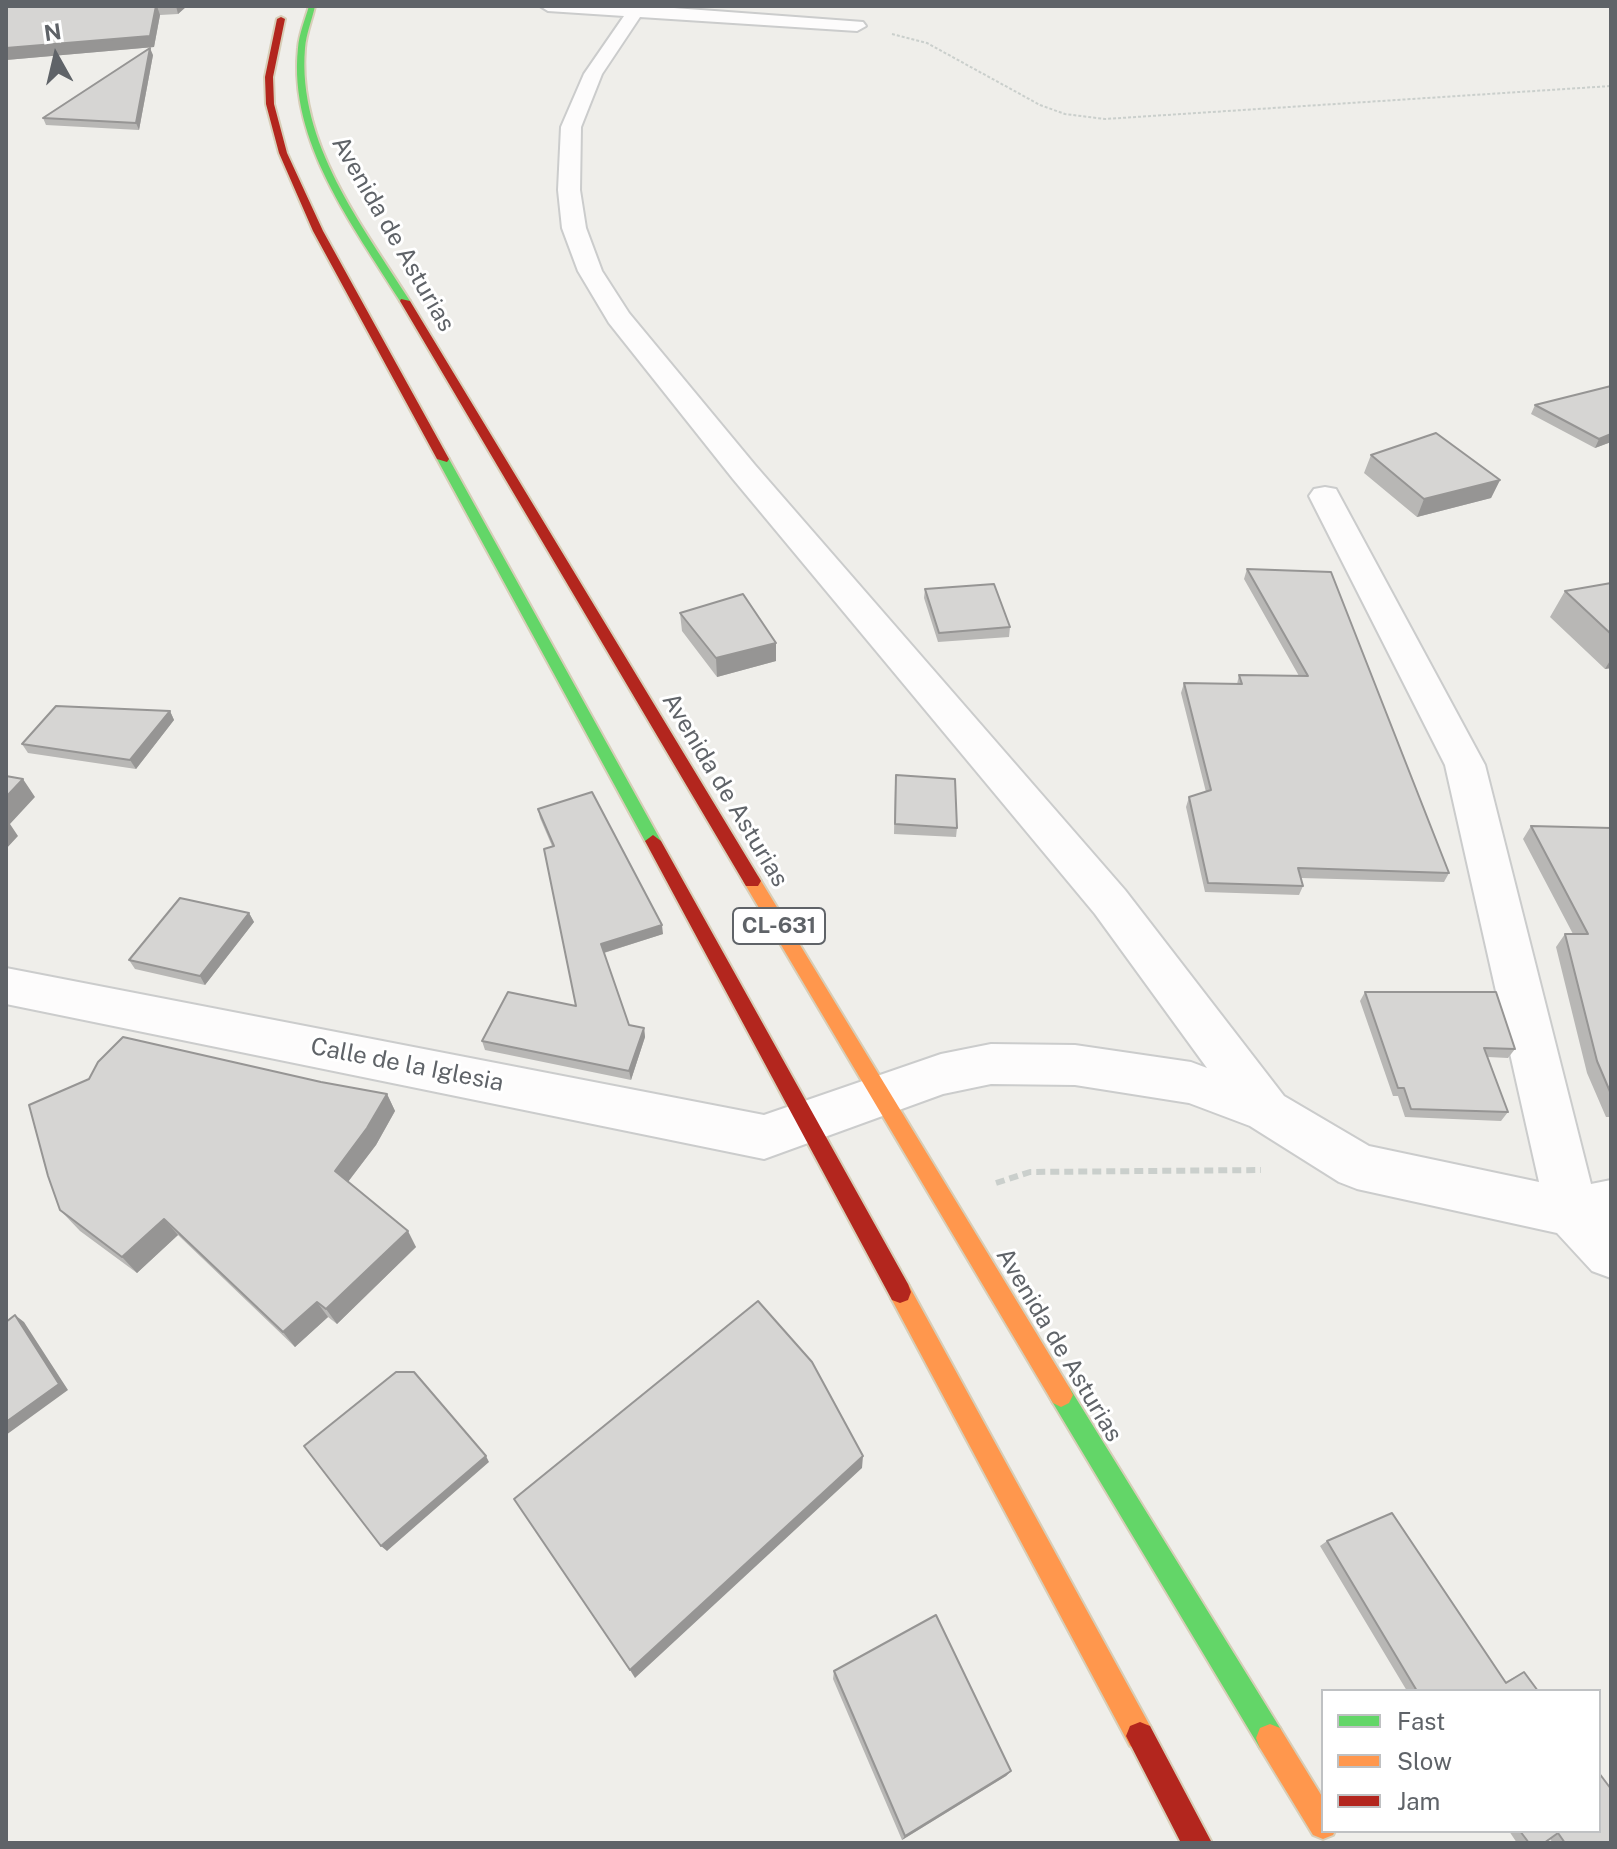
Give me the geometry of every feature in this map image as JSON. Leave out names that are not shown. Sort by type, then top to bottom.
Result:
[{"type":"main road","name":"CL-631","points":[[286,6],[273,43],[267,87],[276,139],[306,205],[936,1358],[1197,1843]]},
{"type":"main road","name":"Avenida de Asturias","points":[[312,6],[299,57],[300,99],[311,140],[323,163],[514,488],[1321,1822]]},
{"type":"street","points":[[548,6],[638,8],[857,26]]},
{"type":"street","points":[[638,8],[593,74],[571,127],[569,190],[574,228],[590,271],[618,317],[744,472],[1110,902],[1267,1111],[1357,1166],[1417,1181],[1592,1208]]},
{"type":"street","points":[[1325,496],[1465,765],[1592,1208],[1611,1253]]},
{"type":"street","name":"Calle de la Iglesia","points":[[6,986],[764,1137],[941,1074],[991,1064],[1075,1065],[1191,1083],[1267,1111]]},
{"type":"path","points":[[857,26],[927,43],[1040,105],[1065,114],[1105,119],[1611,86]]},
{"type":"path","points":[[986,1187],[1030,1172],[1178,1170]]},
{"type":"building","points":[[6,6],[156,6],[150,36],[6,48]]},
{"type":"building","points":[[150,48],[136,123],[43,118]]},
{"type":"building","points":[[1611,386],[1611,434],[1599,439],[1535,405]]},
{"type":"building","points":[[1436,433],[1500,480],[1424,499],[1371,455]]},
{"type":"building","points":[[1247,569],[1331,572],[1449,873],[1298,868],[1303,886],[1208,883],[1189,797],[1211,790],[1184,683],[1242,684],[1239,675],[1308,676]]},
{"type":"building","points":[[1611,583],[1611,634],[1565,591]]},
{"type":"building","points":[[994,584],[1010,627],[939,633],[925,589]]},
{"type":"building","points":[[743,594],[776,643],[716,658],[680,613]]},
{"type":"building","points":[[56,706],[170,711],[130,760],[22,744]]},
{"type":"building","points":[[896,775],[955,779],[957,828],[895,824]]},
{"type":"building","points":[[6,776],[23,779],[6,797]]},
{"type":"building","points":[[592,792],[662,925],[601,944],[629,1025],[644,1028],[629,1071],[482,1041],[508,992],[576,1006],[544,849],[554,846],[538,809]]},
{"type":"building","points":[[1531,826],[1611,828],[1611,1094],[1597,1061],[1565,934],[1588,934]]},
{"type":"building","points":[[180,898],[249,913],[200,976],[129,960]]},
{"type":"building","points":[[1365,992],[1496,992],[1515,1049],[1484,1048],[1508,1112],[1411,1109],[1404,1088],[1398,1088]]},
{"type":"building","points":[[123,1037],[387,1094],[367,1128],[335,1171],[408,1231],[326,1309],[317,1302],[283,1332],[164,1219],[122,1257],[60,1210],[29,1105],[89,1079],[98,1062]]},
{"type":"building","points":[[758,1301],[812,1362],[863,1456],[630,1670],[514,1499]]},
{"type":"building","points":[[15,1315],[59,1384],[6,1422],[6,1322]]},
{"type":"building","points":[[396,1372],[414,1372],[486,1456],[381,1546],[304,1446]]},
{"type":"building","points":[[1392,1513],[1506,1683],[1524,1672],[1537,1689],[1416,1689],[1327,1541]]},
{"type":"building","points":[[936,1615],[1011,1771],[905,1836],[834,1671]]},
{"type":"building","points":[[1601,1776],[1611,1789],[1611,1843],[1565,1843],[1558,1833],[1601,1833]]},
{"type":"building","points":[[1522,1833],[1558,1833],[1544,1843],[1529,1843]]},
{"type":"traffic: fast","points":[[312,6],[301,46],[301,85],[309,123],[322,161],[341,197],[405,301]]},
{"type":"traffic: fast","points":[[443,459],[653,841]]},
{"type":"traffic: fast","points":[[1061,1395],[1270,1738]]},
{"type":"traffic: slow","points":[[752,881],[1061,1395]]},
{"type":"traffic: slow","points":[[900,1292],[1140,1736]]},
{"type":"traffic: slow","points":[[1270,1738],[1321,1822]]},
{"type":"traffic: jam","points":[[281,19],[269,77],[270,104],[283,153],[318,231],[443,459]]},
{"type":"traffic: jam","points":[[405,301],[752,881]]},
{"type":"traffic: jam","points":[[653,841],[900,1292]]},
{"type":"traffic: jam","points":[[1140,1736],[1197,1843]]}]
